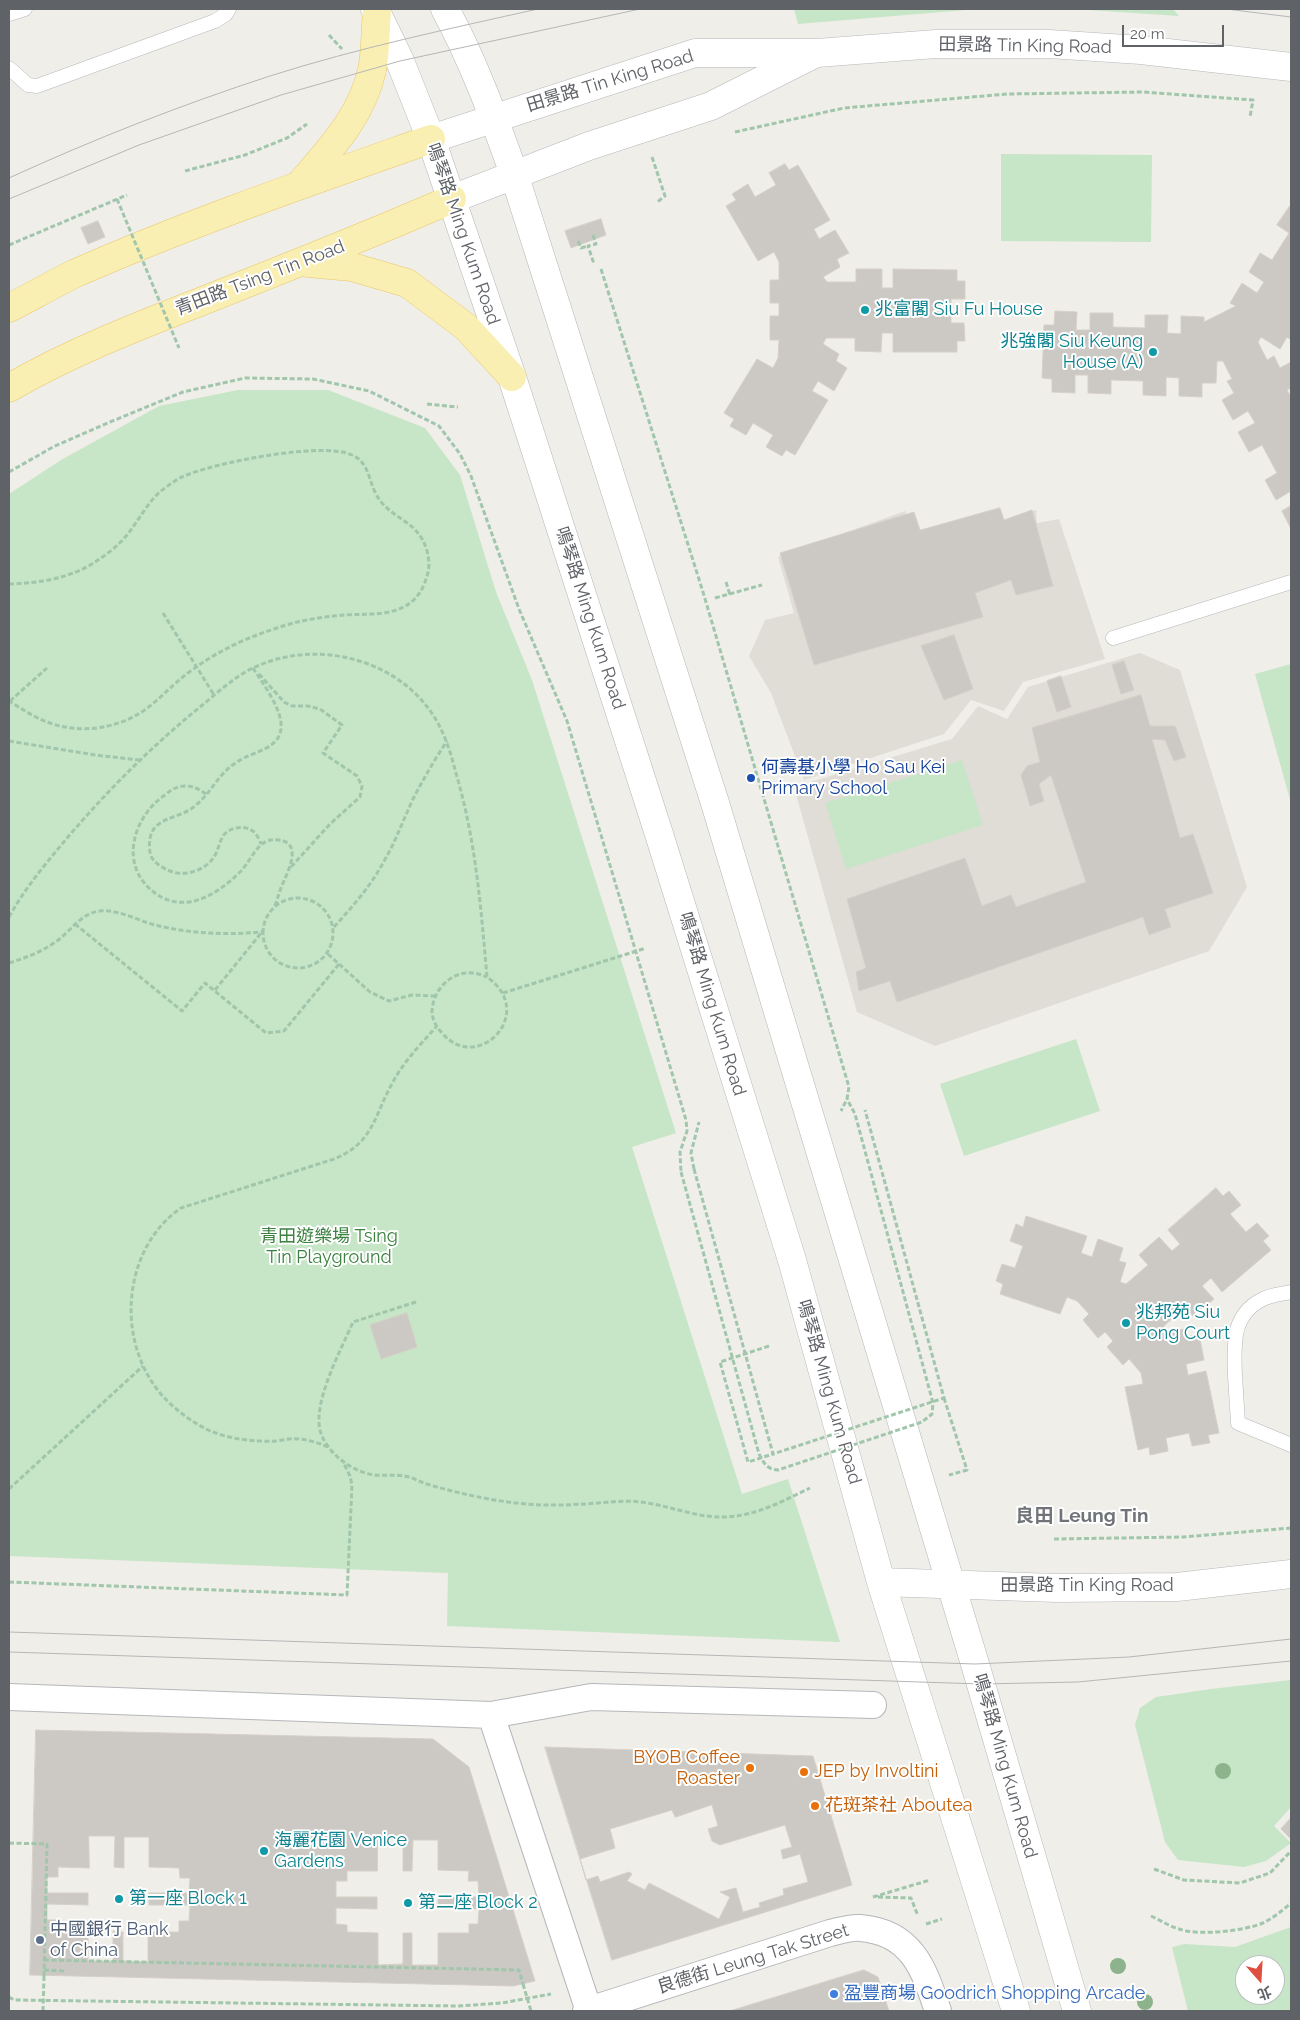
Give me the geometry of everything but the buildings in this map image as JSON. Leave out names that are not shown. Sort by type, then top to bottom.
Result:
[{"type":"main road","name":"鳴琴路 Ming Kum Road","points":[[445,9],[464,46],[494,118],[514,174],[715,803],[975,1664],[1077,2011]]},
{"type":"main road","name":"鳴琴路 Ming Kum Road","points":[[376,10],[400,61],[431,139],[452,199],[512,377],[659,834],[792,1260],[881,1582],[1016,2011]]},
{"type":"main road","points":[[300,184],[340,137],[356,113],[366,91],[372,69],[376,10]]},
{"type":"main road","name":"田景路 Tin King Road","points":[[494,118],[695,53],[817,53],[936,44],[1050,44],[1141,50],[1291,67]]},
{"type":"main road","name":"田景路 Tin King Road","points":[[514,174],[606,140],[711,106],[817,53]]},
{"type":"main road","points":[[9,308],[75,274],[300,184],[494,118]]},
{"type":"main road","name":"青田路 Tsing Tin Road","points":[[9,388],[41,370],[106,339],[358,240],[514,174]]},
{"type":"main road","points":[[299,262],[352,267],[407,283],[466,327],[512,377]]},
{"type":"main road","name":"田景路 Tin King Road","points":[[881,1582],[1056,1588],[1176,1586],[1291,1574]]},
{"type":"street","points":[[9,1697],[490,1715],[591,1697],[873,1705]]},
{"type":"street","points":[[490,1715],[588,2011]]},
{"type":"street","name":"良德街 Leung Tak Street","points":[[588,2011],[830,1933],[859,1927],[888,1934],[911,1951],[926,1976],[938,2011]]},
{"type":"lane","points":[[9,14],[25,9]]},
{"type":"lane","points":[[9,68],[28,85],[37,86],[215,21],[226,14],[229,9]]},
{"type":"lane","points":[[1113,638],[1291,582]]},
{"type":"lane","points":[[1291,1292],[1263,1298],[1252,1305],[1242,1316],[1236,1329],[1234,1343],[1238,1423],[1291,1446]]},
{"type":"path","points":[[330,34],[347,54]]},
{"type":"path","points":[[726,134],[844,108],[1007,94],[1143,92],[1253,100],[1250,117]]},
{"type":"path","points":[[185,170],[245,155],[287,138],[308,123]]},
{"type":"path","points":[[652,157],[665,196],[656,203]]},
{"type":"path","points":[[9,245],[127,194]]},
{"type":"path","points":[[117,199],[179,348]]},
{"type":"path","points":[[578,241],[581,248],[596,244],[593,235]]},
{"type":"path","points":[[588,246],[594,264]]},
{"type":"path","points":[[601,269],[706,601],[849,1087],[840,1118]]},
{"type":"path","points":[[9,472],[54,447],[183,392],[245,378],[314,379],[369,391],[438,426],[460,454],[471,476],[519,609],[566,721],[686,1120],[687,1131],[680,1152],[681,1172],[759,1454],[770,1470],[778,1470],[922,1422],[932,1414],[933,1403],[855,1114],[847,1099]]},
{"type":"path","points":[[426,404],[458,407]]},
{"type":"path","points":[[9,584],[43,582],[67,576],[90,566],[110,552],[128,534],[159,493],[181,477],[206,468],[250,458],[294,452],[338,451],[351,454],[362,462],[370,473],[372,486],[378,499],[388,510],[415,528],[424,542],[429,558],[428,575],[421,591],[409,604],[394,612],[377,615],[343,615],[318,618],[277,628],[245,639],[197,667],[147,708],[131,718],[114,725],[95,729],[76,729],[58,725],[40,719],[9,701],[47,668]]},
{"type":"path","points":[[726,582],[730,595]]},
{"type":"path","points":[[715,598],[762,585]]},
{"type":"path","points":[[163,612],[214,695]]},
{"type":"path","points":[[9,917],[46,863],[87,815],[177,725],[214,695],[253,668],[284,657],[317,654],[350,658],[381,669],[408,687],[431,711],[447,740],[462,792],[473,844],[481,896],[487,977]]},
{"type":"path","points":[[253,668],[281,716],[281,731],[274,744],[229,767],[216,779],[196,805],[184,814],[158,823],[150,833],[148,845],[152,858],[160,867],[174,872],[188,873],[202,868],[213,859],[224,835],[234,828],[246,828],[256,834],[262,844]]},
{"type":"path","points":[[253,668],[284,702],[292,706],[308,706],[320,709],[342,725],[323,753],[357,776],[362,786],[360,797],[330,824],[290,868]]},
{"type":"path","points":[[334,927],[360,897],[382,865],[401,831],[413,799],[447,740]]},
{"type":"path","points":[[9,741],[86,754],[140,760]]},
{"type":"path","points":[[206,794],[196,787],[184,786],[173,789],[157,800],[145,813],[136,830],[132,847],[134,863],[140,877],[150,889],[164,897],[179,902],[195,902],[209,897],[240,872],[262,844],[271,839],[282,840],[290,847],[293,858],[275,906],[266,917],[262,932],[215,990]]},
{"type":"path","points":[[262,932],[265,947],[274,960],[286,967],[302,969],[317,964],[328,954],[333,941],[334,927],[328,913],[317,903],[303,898],[288,898],[275,906]]},
{"type":"path","points":[[9,963],[34,955],[56,942],[86,915],[99,910],[113,911],[158,926],[193,932],[228,934],[262,932]]},
{"type":"path","points":[[75,924],[182,1011],[206,983],[266,1033],[284,1031],[339,964]]},
{"type":"path","points":[[503,993],[646,948]]},
{"type":"path","points":[[328,954],[370,992],[389,1001],[412,995],[435,996]]},
{"type":"path","points":[[472,973],[487,977],[503,993],[507,1009],[504,1025],[494,1039],[479,1046],[463,1046],[447,1040],[436,1027],[432,1012],[435,996],[443,984],[457,975],[472,973]]},
{"type":"path","points":[[328,1446],[298,1439],[277,1441],[245,1440],[229,1437],[206,1429],[186,1417],[167,1401],[152,1382],[144,1366],[133,1334],[131,1307],[134,1280],[156,1230],[167,1217],[181,1208],[334,1159],[355,1148],[371,1130],[394,1080],[406,1062],[436,1027]]},
{"type":"path","points":[[865,1110],[944,1398],[967,1470],[943,1477]]},
{"type":"path","points":[[699,1122],[691,1153],[694,1169],[773,1454]]},
{"type":"path","points":[[416,1302],[353,1322],[320,1402],[318,1425],[328,1446],[351,1467],[374,1475],[393,1474],[411,1478],[426,1484],[494,1500],[562,1505],[618,1501],[639,1502],[660,1505],[702,1516],[726,1517],[749,1514],[771,1507],[810,1488]]},
{"type":"path","points":[[769,1346],[720,1362],[748,1462],[944,1398]]},
{"type":"path","points":[[9,1489],[144,1366]]},
{"type":"path","points":[[920,1402],[926,1421]]},
{"type":"path","points":[[9,1582],[347,1595],[352,1486],[346,1467],[341,1459]]},
{"type":"path","points":[[1054,1539],[1183,1537],[1291,1528]]},
{"type":"path","points":[[9,1843],[47,1844],[43,2011]]},
{"type":"path","points":[[1154,1869],[1184,1880],[1240,1883],[1270,1873],[1291,1850]]},
{"type":"path","points":[[864,1900],[930,1880]]},
{"type":"path","points":[[873,1897],[911,1898],[918,1917]]},
{"type":"path","points":[[1151,1916],[1180,1930],[1211,1932],[1241,1929],[1262,1923],[1279,1914],[1291,1903]]},
{"type":"path","points":[[921,1926],[942,1919]]},
{"type":"path","points":[[44,1960],[518,1970],[531,2011]]},
{"type":"path","points":[[44,1970],[65,1971]]},
{"type":"path","points":[[9,1997],[14,2000],[458,2006],[502,2003],[545,1996],[580,1985]]},
{"type":"shaded area","points":[[998,510],[1003,521],[1036,510],[1037,523],[1059,519],[1105,659],[1023,682],[1004,711],[971,700],[944,734],[804,780],[771,693],[749,656],[765,620],[794,613],[778,557],[905,511],[915,531]]},
{"type":"shaded area","points":[[1140,653],[1180,670],[1247,887],[1209,951],[935,1046],[857,1012],[794,787],[952,739],[978,706],[1007,719],[1028,687]]},
{"type":"green space","points":[[794,9],[978,9],[798,24]]},
{"type":"green space","points":[[1073,9],[1173,9],[1179,16]]},
{"type":"green space","points":[[1001,154],[1152,155],[1151,242],[1001,241]]},
{"type":"green space","name":"青田遊樂場 Tsing Tin Playground","points":[[238,390],[328,390],[425,428],[460,475],[496,592],[532,680],[676,1133],[632,1147],[742,1494],[788,1479],[840,1642],[447,1626],[448,1573],[9,1556],[9,494],[61,460],[159,406]]},
{"type":"green space","points":[[1291,664],[1291,803],[1255,674]]},
{"type":"green space","points":[[962,760],[983,825],[846,869],[825,803]]},
{"type":"green space","points":[[1076,1039],[1100,1111],[964,1156],[940,1084]]},
{"type":"green space","points":[[1291,1680],[1291,1807],[1274,1826],[1291,1843],[1266,1861],[1244,1867],[1178,1860],[1165,1842],[1135,1725],[1140,1708],[1156,1697]]},
{"type":"green space","points":[[1291,1927],[1291,2011],[1188,2011],[1172,1947],[1185,1944],[1235,1947]]},
{"type":"tram line","points":[[9,178],[138,123],[270,76],[370,48],[538,9]]},
{"type":"tram line","points":[[9,199],[139,145],[281,95],[400,61],[640,9]]},
{"type":"tram line","points":[[1226,9],[1291,17]]},
{"type":"tram line","points":[[9,1632],[975,1664],[1129,1657],[1291,1639]]},
{"type":"tram line","points":[[9,1652],[981,1684],[1078,1682],[1291,1661]]},
{"type":"place","name":"兆富閣 Siu Fu House","points":[[865,310]]},
{"type":"place","name":"兆強閣 Siu Keung House (A)","points":[[1153,352]]},
{"type":"place","name":"何壽基小學 Ho Sau Kei Primary School","points":[[751,778]]},
{"type":"place","name":"兆邦苑 Siu Pong Court","points":[[1126,1323]]},
{"type":"place","name":"BYOB Coffee Roaster","points":[[750,1768]]},
{"type":"place","name":"JEP by Involtini","points":[[804,1772]]},
{"type":"place","name":"花斑茶社 Aboutea","points":[[815,1806]]},
{"type":"place","name":"海麗花園 Venice Gardens","points":[[264,1851]]},
{"type":"place","name":"第一座 Block 1","points":[[119,1899]]},
{"type":"place","name":"第二座 Block 2","points":[[408,1903]]},
{"type":"place","name":"中國銀行 Bank of China","points":[[40,1940]]},
{"type":"place","name":"盈豐商場 Goodrich Shopping Arcade","points":[[834,1994]]},
{"type":"district","name":"良田 Leung Tin","points":[[1082,1516]]}]
